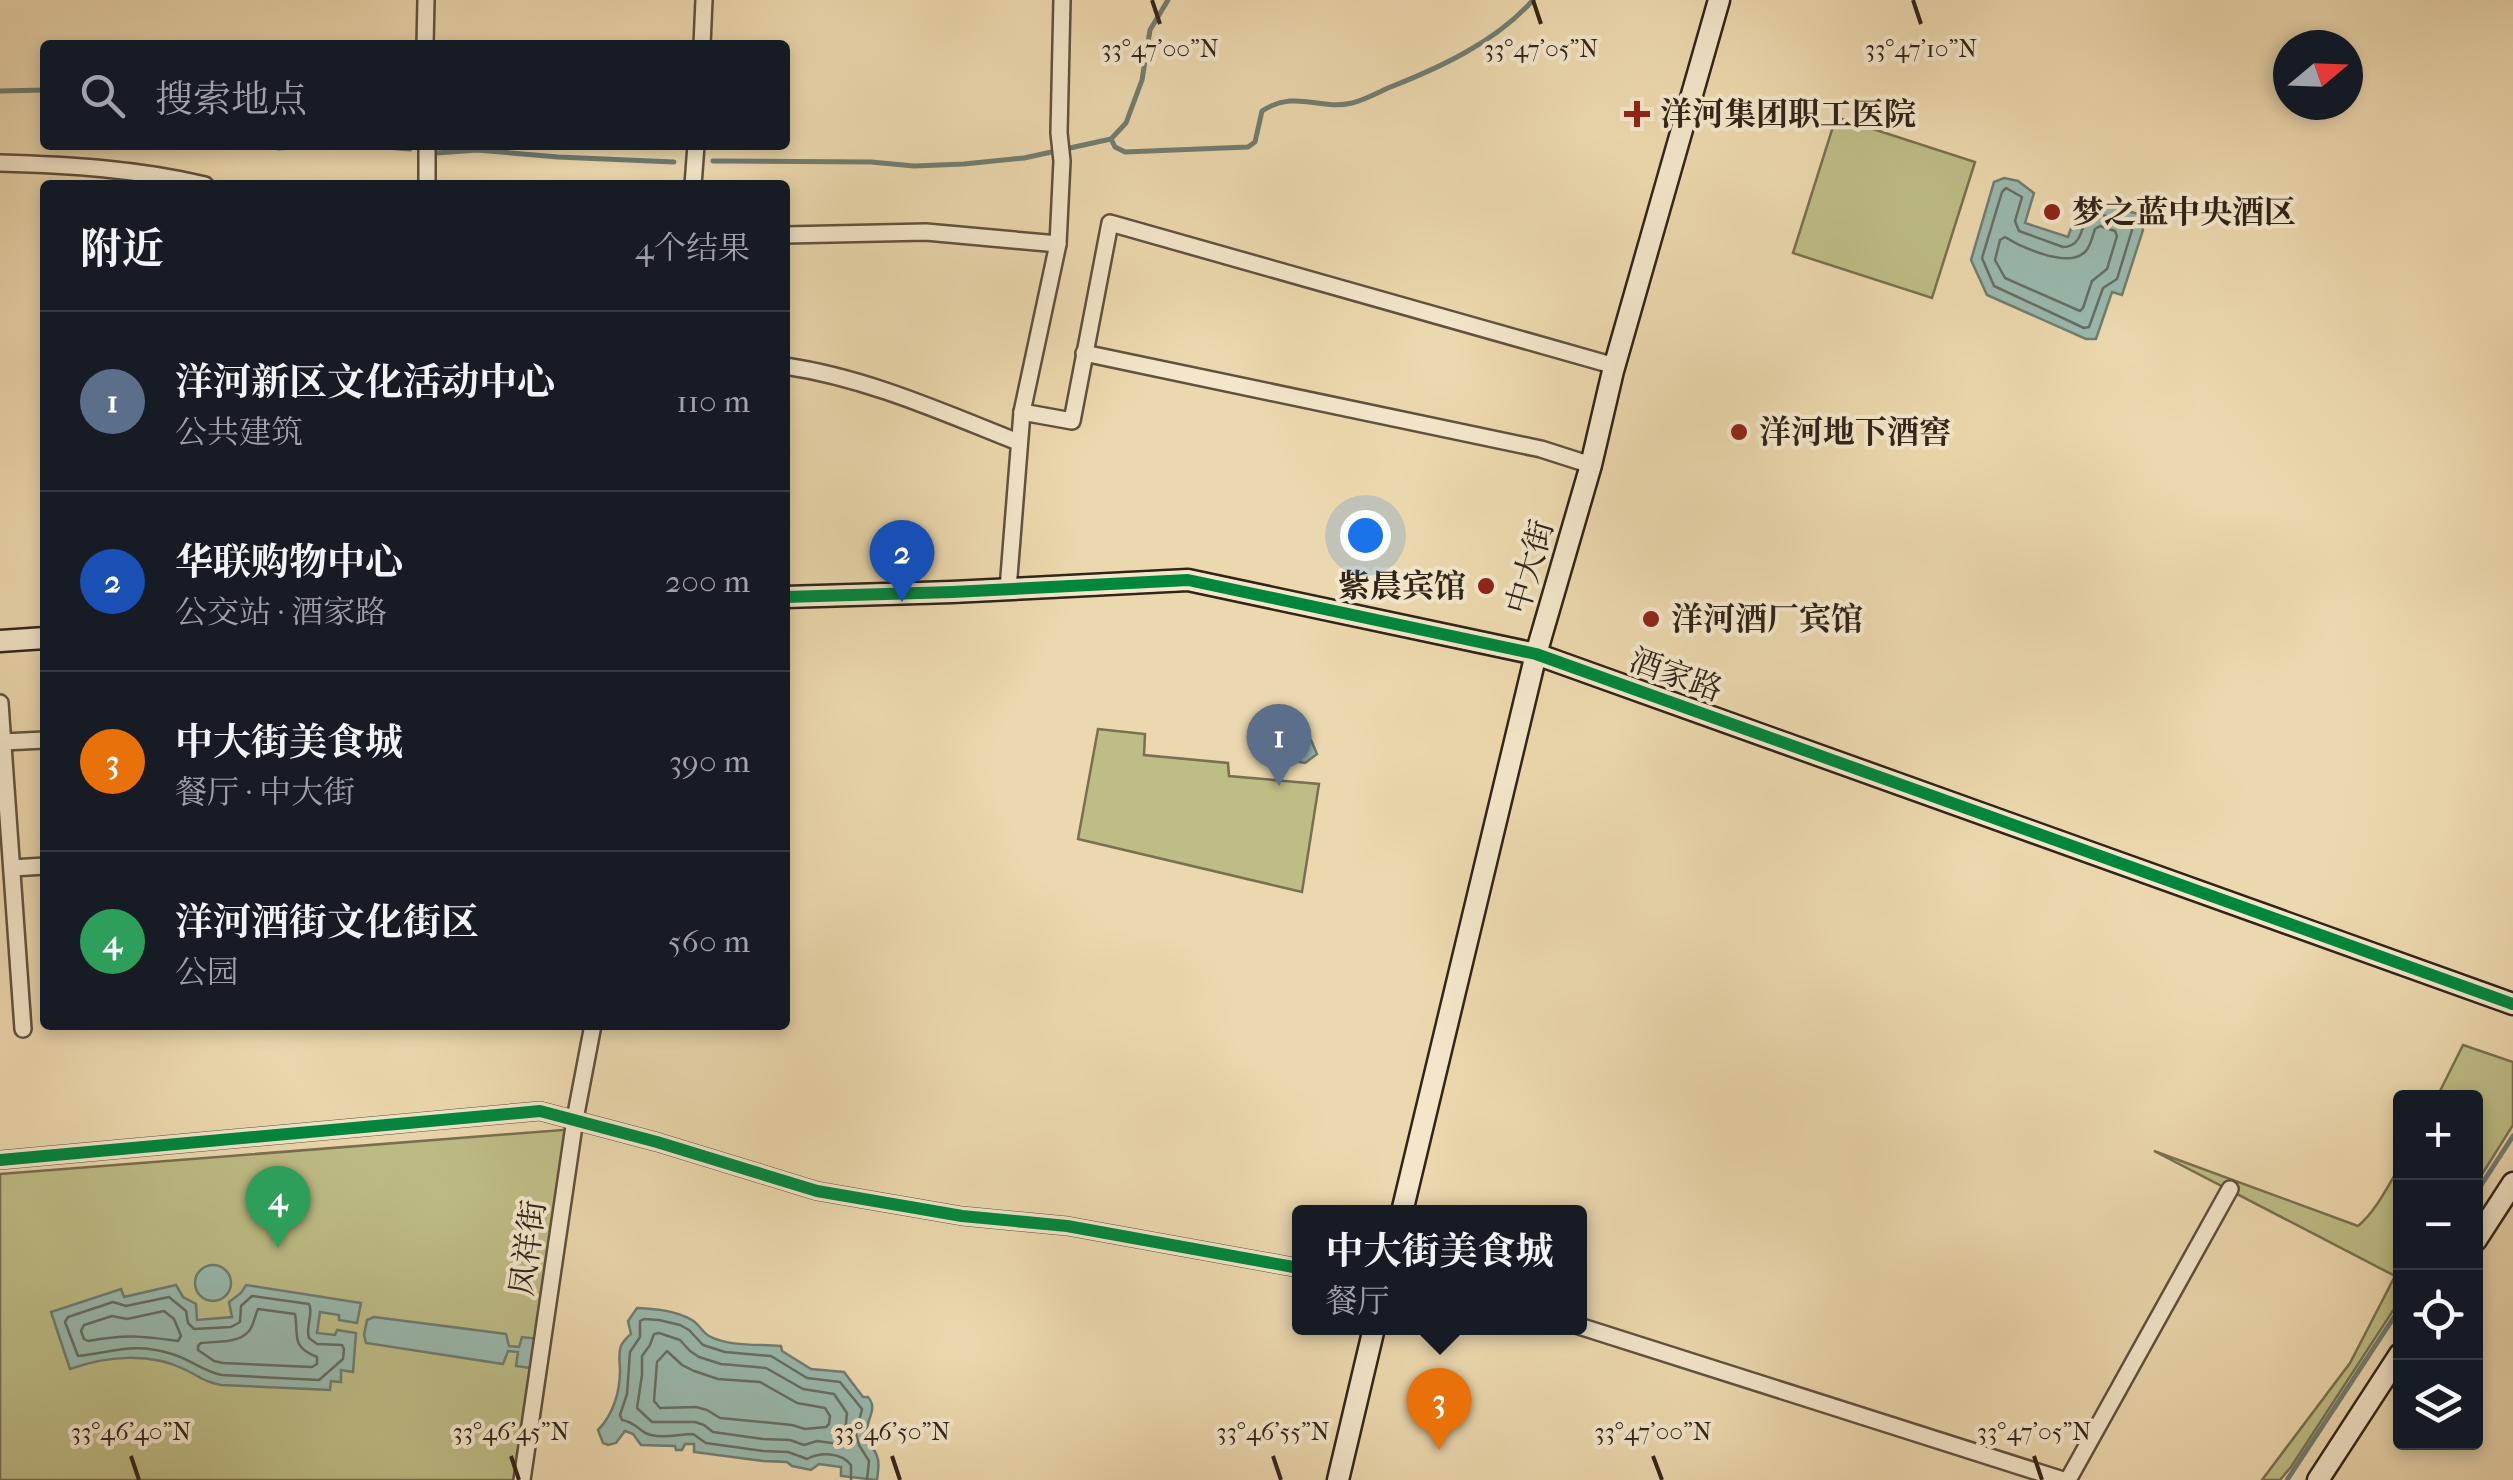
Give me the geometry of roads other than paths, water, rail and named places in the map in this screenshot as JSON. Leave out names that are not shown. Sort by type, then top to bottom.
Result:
[{"type":"street","points":[[425,40],[426,0]]},
{"type":"street","points":[[702,40],[704,0]]},
{"type":"street","points":[[1008,589],[1022,412],[1058,244],[1062,0]]},
{"type":"street","name":"中大街","points":[[1404,1205],[1536,654],[1719,0]]},
{"type":"street","points":[[427,150],[428,180]]},
{"type":"street","points":[[694,180],[696,150]]},
{"type":"street","points":[[0,163],[84,165],[184,180]]},
{"type":"street","points":[[1022,412],[1072,421],[1110,224],[1615,366]]},
{"type":"street","points":[[790,235],[926,232],[1058,244]]},
{"type":"street","points":[[1084,353],[1541,449],[1591,465]]},
{"type":"street","points":[[790,367],[878,388],[1018,442]]},
{"type":"street","name":"酒家路","points":[[790,597],[1188,580],[1536,654],[2513,1004]]},
{"type":"street","points":[[0,641],[40,638]]},
{"type":"street","points":[[0,702],[23,1029]]},
{"type":"street","points":[[3,742],[40,740]]},
{"type":"street","points":[[12,868],[40,866]]},
{"type":"street","name":"凤祥街","points":[[522,1480],[575,1118],[592,1030]]},
{"type":"street","points":[[0,1160],[540,1111],[817,1191],[962,1216],[1067,1226],[1292,1267]]},
{"type":"street","points":[[2483,1229],[2513,1184]]},
{"type":"street","points":[[1587,1329],[2066,1480],[2230,1189]]},
{"type":"street","points":[[1338,1480],[1372,1335]]},
{"type":"street","points":[[2318,1480],[2396,1360]]},
{"type":"water","points":[[2004,178],[2018,181],[2034,193],[2025,223],[2068,237],[2082,197],[2138,214],[2143,230],[2122,295],[2112,292],[2096,339],[2086,339],[1987,295],[1971,260],[1994,182]]},
{"type":"water","points":[[1291,737],[1311,740],[1317,754],[1305,763],[1287,760],[1282,750],[1284,741]]},
{"type":"water","points":[[213,1265],[226,1270],[231,1283],[226,1296],[213,1301],[200,1296],[195,1283],[200,1270]]},
{"type":"water","points":[[176,1285],[183,1297],[196,1304],[197,1320],[232,1317],[229,1302],[246,1285],[361,1303],[357,1323],[320,1312],[317,1333],[356,1333],[353,1372],[341,1370],[341,1382],[331,1381],[330,1390],[221,1385],[172,1364],[143,1358],[98,1361],[70,1369],[51,1312],[121,1289],[124,1297]]},
{"type":"water","points":[[637,1308],[679,1314],[709,1336],[726,1342],[781,1346],[782,1351],[811,1369],[844,1372],[871,1402],[867,1434],[878,1459],[877,1480],[841,1476],[841,1467],[819,1464],[811,1470],[787,1462],[694,1452],[694,1444],[685,1444],[682,1450],[675,1446],[641,1445],[633,1434],[625,1431],[616,1443],[603,1443],[598,1430],[615,1403],[620,1349],[631,1334],[628,1321]]},
{"type":"water","points":[[374,1317],[506,1334],[509,1346],[519,1347],[522,1337],[541,1339],[537,1369],[516,1366],[518,1352],[508,1351],[503,1364],[366,1343],[367,1320]]},
{"type":"waterway","points":[[713,161],[964,164],[1024,158],[1111,139],[1126,123],[1142,80],[1150,30],[1168,0]]},
{"type":"waterway","points":[[1111,139],[1115,147],[1125,152],[1248,147],[1255,142],[1262,111],[1286,102],[1340,105],[1366,98],[1466,52],[1502,29],[1533,0]]},
{"type":"waterway","points":[[0,91],[40,90]]},
{"type":"waterway","points":[[437,153],[477,150],[674,162]]},
{"type":"waterway","points":[[2483,1182],[2513,1136]]},
{"type":"waterway","points":[[2287,1480],[2393,1319]]},
{"type":"place","name":"洋河集团职工医院","points":[[1637,114]]},
{"type":"place","name":"梦之蓝中央酒区","points":[[2052,212]]},
{"type":"place","name":"洋河地下酒窖","points":[[1739,432]]},
{"type":"place","name":"紫晨宾馆","points":[[1486,586]]},
{"type":"place","name":"华联购物中心","points":[[902,602]]},
{"type":"place","name":"洋河酒厂宾馆","points":[[1651,619]]},
{"type":"place","name":"洋河新区文化活动中心","points":[[1279,786]]},
{"type":"place","name":"洋河酒街文化街区","points":[[278,1248]]},
{"type":"place","name":"中大街美食城","points":[[1439,1450]]}]
